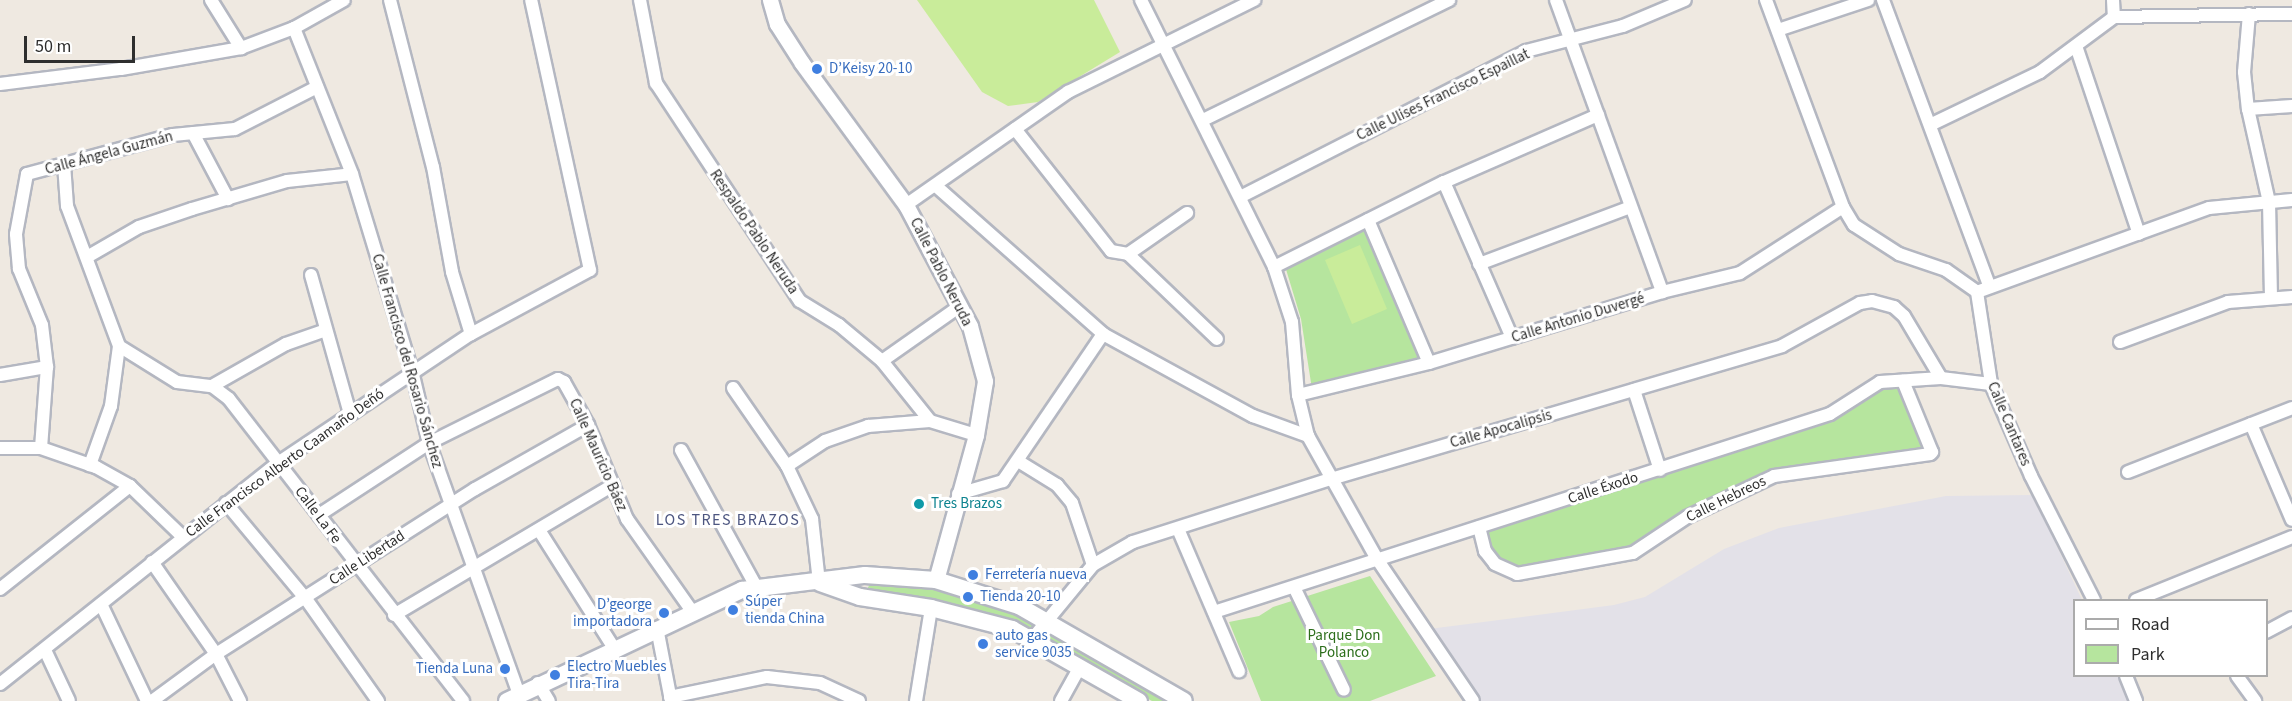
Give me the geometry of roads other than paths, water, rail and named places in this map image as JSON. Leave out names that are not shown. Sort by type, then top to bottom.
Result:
[{"type":"main road","points":[[860,597],[855,583],[865,575]]},
{"type":"main road","points":[[513,698],[538,683],[692,611],[757,588],[865,575],[936,580],[988,595],[1045,619],[1184,701]]},
{"type":"main road","points":[[819,582],[860,597],[931,608],[1012,629],[1033,638],[1140,701]]},
{"type":"street","points":[[211,0],[241,48]]},
{"type":"street","points":[[0,84],[121,69],[241,48],[294,28],[344,0]]},
{"type":"street","points":[[390,0],[433,167],[452,272],[471,334]]},
{"type":"street","name":"Calle Francisco Alberto Caamaño Deñó","points":[[0,684],[278,463],[471,334],[590,270],[531,0]]},
{"type":"street","name":"Respaldo Pablo Neruda","points":[[640,0],[656,83],[757,239],[800,301],[838,325],[882,362],[930,422]]},
{"type":"street","name":"Calle Pablo Neruda","points":[[770,0],[777,24],[802,63],[906,205],[970,326],[985,381],[976,435],[936,580]]},
{"type":"street","points":[[1141,0],[1242,196],[1274,267],[1292,322],[1298,394],[1308,436],[1377,559],[1473,701]]},
{"type":"street","points":[[906,205],[1068,92],[1254,0]]},
{"type":"street","points":[[1203,120],[1449,0]]},
{"type":"street","points":[[1556,0],[1662,292]]},
{"type":"street","name":"Calle Ulises Francisco Espaillat","points":[[1242,196],[1526,51],[1623,26],[1685,0]]},
{"type":"street","points":[[1766,0],[1843,207],[1854,225],[1871,239],[1946,270],[1977,292],[2209,208],[2292,200]]},
{"type":"street","points":[[1778,30],[1868,0]]},
{"type":"street","points":[[1883,0],[1990,287]]},
{"type":"street","points":[[2114,0],[2114,17]]},
{"type":"street","points":[[2249,14],[2244,59],[2248,109],[2269,202],[2271,297]]},
{"type":"street","points":[[1930,125],[2040,72],[2114,17],[2292,14]]},
{"type":"street","name":"Calle Francisco del Rosario Sánchez","points":[[294,28],[352,174],[412,372],[429,443],[513,698]]},
{"type":"street","points":[[2076,46],[2139,234]]},
{"type":"street","name":"Calle Ángela Guzmán","points":[[41,448],[47,367],[42,325],[19,270],[16,234],[27,174],[115,148],[193,133],[235,129],[317,87]]},
{"type":"street","points":[[2248,109],[2292,106]]},
{"type":"street","points":[[1274,267],[1444,183],[1598,115]]},
{"type":"street","points":[[1015,129],[1111,251],[1128,254],[1217,339]]},
{"type":"street","points":[[193,133],[228,199]]},
{"type":"street","points":[[64,164],[68,206],[119,346],[111,406],[90,465]]},
{"type":"street","points":[[87,257],[139,227],[228,199],[287,181],[352,174]]},
{"type":"street","points":[[1444,183],[1512,338]]},
{"type":"street","points":[[936,186],[1103,334],[1253,416],[1308,436]]},
{"type":"street","points":[[1479,264],[1631,207]]},
{"type":"street","name":"Calle Antonio Duvergé","points":[[1298,394],[1429,363],[1662,292],[1740,273],[1843,207]]},
{"type":"street","points":[[1128,254],[1187,213]]},
{"type":"street","points":[[1368,220],[1429,363]]},
{"type":"street","points":[[311,275],[350,414]]},
{"type":"street","name":"Calle Cantares","points":[[1977,292],[1990,384],[2031,476],[2093,599]]},
{"type":"street","points":[[2120,342],[2228,302],[2292,297]]},
{"type":"street","name":"Calle Apocalipsis","points":[[1033,638],[1045,619],[1093,565],[1133,542],[1331,479],[1782,346],[1860,303],[1872,301],[1894,307],[1904,316],[1941,378]]},
{"type":"street","points":[[882,362],[960,306]]},
{"type":"street","points":[[119,346],[177,382],[212,386],[286,344],[326,330]]},
{"type":"street","points":[[958,494],[1003,481],[1103,334]]},
{"type":"street","points":[[0,375],[47,367]]},
{"type":"street","name":"Calle Éxodo","points":[[1214,612],[1830,414],[1880,382],[1941,378],[1990,384]]},
{"type":"street","name":"Calle Mauricio Báez","points":[[319,515],[429,443],[555,379],[564,382],[588,425],[627,519],[692,611]]},
{"type":"street","name":"Calle Hebreos","points":[[1479,528],[1485,551],[1495,564],[1517,574],[1633,553],[1687,517],[1774,476],[1930,454],[1932,452],[1904,381]]},
{"type":"street","name":"Calle La Fe","points":[[212,386],[229,399],[394,615],[463,701]]},
{"type":"street","points":[[733,388],[787,466],[812,519],[819,582]]},
{"type":"street","points":[[1634,390],[1660,470]]},
{"type":"street","points":[[2128,472],[2292,408]]},
{"type":"street","points":[[787,466],[825,441],[868,426],[930,422],[976,435]]},
{"type":"street","points":[[2251,424],[2292,520]]},
{"type":"street","name":"Calle Libertad","points":[[152,701],[216,654],[356,564],[588,425]]},
{"type":"street","points":[[0,448],[41,448],[90,465],[130,486],[183,537]]},
{"type":"street","points":[[681,450],[757,588]]},
{"type":"street","points":[[1018,461],[1057,485],[1072,503],[1093,565]]},
{"type":"street","points":[[394,615],[613,485]]},
{"type":"street","points":[[0,589],[130,486]]},
{"type":"street","points":[[226,503],[306,598],[378,701]]},
{"type":"street","points":[[1178,529],[1239,671]]},
{"type":"street","points":[[539,530],[614,648]]},
{"type":"street","points":[[2138,599],[2292,537]]},
{"type":"street","points":[[152,562],[216,654],[240,701]]},
{"type":"street","points":[[1294,587],[1344,690]]},
{"type":"street","points":[[101,604],[147,701]]},
{"type":"street","points":[[916,701],[931,608]]},
{"type":"street","points":[[2268,631],[2292,618]]},
{"type":"street","points":[[657,628],[670,699],[767,677],[820,683],[859,701]]},
{"type":"street","points":[[45,650],[69,701]]},
{"type":"street","points":[[1061,701],[1080,667]]},
{"type":"street","points":[[2127,677],[2136,701]]},
{"type":"street","points":[[2238,677],[2256,701]]},
{"type":"street","points":[[538,683],[549,701]]},
{"type":"place","name":"D’Keisy 20-10","points":[[817,69]]},
{"type":"place","name":"Tres Brazos","points":[[919,504]]},
{"type":"place","name":"Ferretería nueva","points":[[973,575]]},
{"type":"place","name":"Tienda 20-10","points":[[968,597]]},
{"type":"place","name":"Súper tienda China","points":[[733,610]]},
{"type":"place","name":"D’george importadora","points":[[664,613]]},
{"type":"place","name":"auto gas service 9035","points":[[983,644]]},
{"type":"place","name":"Tienda Luna","points":[[505,669]]},
{"type":"place","name":"Electro Muebles Tira-Tira","points":[[555,675]]},
{"type":"district","name":"LOS TRES BRAZOS","points":[[728,520]]},
{"type":"park label","name":"Parque Don Polanco","points":[[1344,644]]}]
